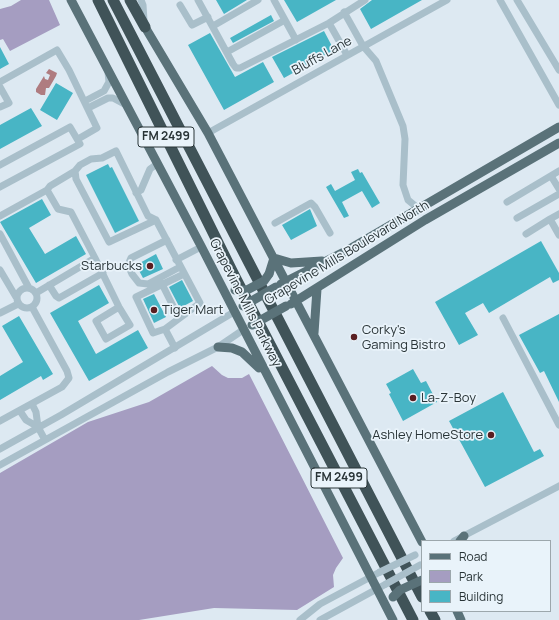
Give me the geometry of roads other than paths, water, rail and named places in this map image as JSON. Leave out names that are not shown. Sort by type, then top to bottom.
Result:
[{"type":"highway","name":"Grapevine Mills Parkway","points":[[98,0],[234,275],[413,620]]},
{"type":"highway","name":"Grapevine Mills Parkway","points":[[113,0],[421,595]]},
{"type":"highway","points":[[130,0],[145,27]]},
{"type":"main road","name":"Grapevine Mills Parkway","points":[[71,0],[201,247],[268,380],[393,620]]},
{"type":"main road","points":[[145,27],[208,133],[421,540]]},
{"type":"main road","name":"Grapevine Mills Boulevard North","points":[[234,312],[276,287],[329,260],[419,209],[559,127]]},
{"type":"main road","name":"Grapevine Mills Boulevard North","points":[[243,330],[317,289],[425,220],[559,143]]},
{"type":"main road","points":[[419,209],[425,220]]},
{"type":"main road","points":[[274,258],[291,263],[329,260]]},
{"type":"main road","points":[[219,282],[234,290],[248,290],[264,281],[270,274],[274,258]]},
{"type":"main road","points":[[314,335],[317,289]]},
{"type":"main road","points":[[218,348],[232,348],[242,352],[254,362],[268,380]]},
{"type":"main road","points":[[388,610],[393,597],[400,590],[421,580]]},
{"type":"street","points":[[141,0],[143,5],[145,27]]},
{"type":"street","points":[[198,0],[236,68],[240,68],[329,23],[365,0]]},
{"type":"street","points":[[213,26],[258,0]]},
{"type":"street","points":[[274,0],[296,40]]},
{"type":"street","name":"Bluffs Lane","points":[[208,133],[447,0]]},
{"type":"street","points":[[500,0],[559,105]]},
{"type":"street","points":[[517,0],[559,70]]},
{"type":"street","points":[[180,5],[192,25],[208,17]]},
{"type":"street","points":[[344,12],[363,46],[376,61],[403,126],[405,138],[403,185],[408,200],[419,209]]},
{"type":"street","points":[[227,52],[285,20]]},
{"type":"street","points":[[329,23],[347,55]]},
{"type":"street","points":[[0,82],[57,50],[87,104],[97,128],[78,139]]},
{"type":"street","points":[[87,104],[104,91],[109,82],[108,68]]},
{"type":"street","points":[[0,87],[9,103],[0,107]]},
{"type":"street","points":[[87,104],[113,98],[126,105]]},
{"type":"street","points":[[0,165],[70,127],[80,144],[0,187]]},
{"type":"street","points":[[0,216],[47,190],[50,186],[75,171],[80,165],[92,159],[102,158],[116,151],[148,216],[156,220],[200,303],[165,329],[153,333],[136,297],[162,284],[182,270]]},
{"type":"street","points":[[136,193],[140,190],[150,169],[157,164]]},
{"type":"street","points":[[75,171],[76,179],[110,242],[156,220]]},
{"type":"street","points":[[507,202],[559,171]]},
{"type":"street","points":[[551,176],[559,189]]},
{"type":"street","points":[[47,190],[58,209],[71,212],[119,307],[130,325],[106,339],[96,321],[119,307]]},
{"type":"street","points":[[517,218],[559,194]]},
{"type":"street","points":[[275,223],[311,203],[315,206],[330,233]]},
{"type":"street","points":[[526,234],[559,214]]},
{"type":"street","points":[[550,220],[559,235]]},
{"type":"street","points":[[0,234],[29,288],[36,293],[37,301],[32,308]]},
{"type":"street","points":[[167,240],[131,258],[128,265],[132,274],[139,283],[148,284],[182,270]]},
{"type":"street","points":[[176,260],[201,247]]},
{"type":"street","points":[[36,293],[95,258]]},
{"type":"street","points":[[0,270],[22,308],[32,308]]},
{"type":"street","points":[[49,285],[59,298],[103,273]]},
{"type":"street","points":[[162,284],[180,318]]},
{"type":"street","points":[[0,313],[17,300],[19,292],[23,289],[29,288]]},
{"type":"street","points":[[0,421],[62,387],[69,378],[67,371],[32,308]]},
{"type":"street","name":"Grapevine Mills Boulevard North","points":[[0,448],[175,348],[234,312]]},
{"type":"street","points":[[503,318],[559,425]]},
{"type":"street","points":[[165,329],[175,348]]},
{"type":"street","name":"Grapevine Mills Boulevard North","points":[[0,466],[168,372],[218,348],[243,330]]},
{"type":"street","points":[[32,404],[36,412],[38,427],[46,440]]},
{"type":"street","points":[[20,411],[26,420],[38,427]]},
{"type":"street","points":[[462,538],[559,486]]},
{"type":"street","points":[[300,620],[320,604],[380,572],[418,555]]},
{"type":"street","points":[[320,620],[421,564]]},
{"type":"place","name":"Starbucks","points":[[150,266]]},
{"type":"place","name":"Tiger Mart","points":[[154,310]]},
{"type":"place","name":"Corky's Gaming Bistro","points":[[354,337]]},
{"type":"place","name":"La-Z-Boy","points":[[413,398]]},
{"type":"place","name":"Ashley HomeStore","points":[[491,435]]}]
